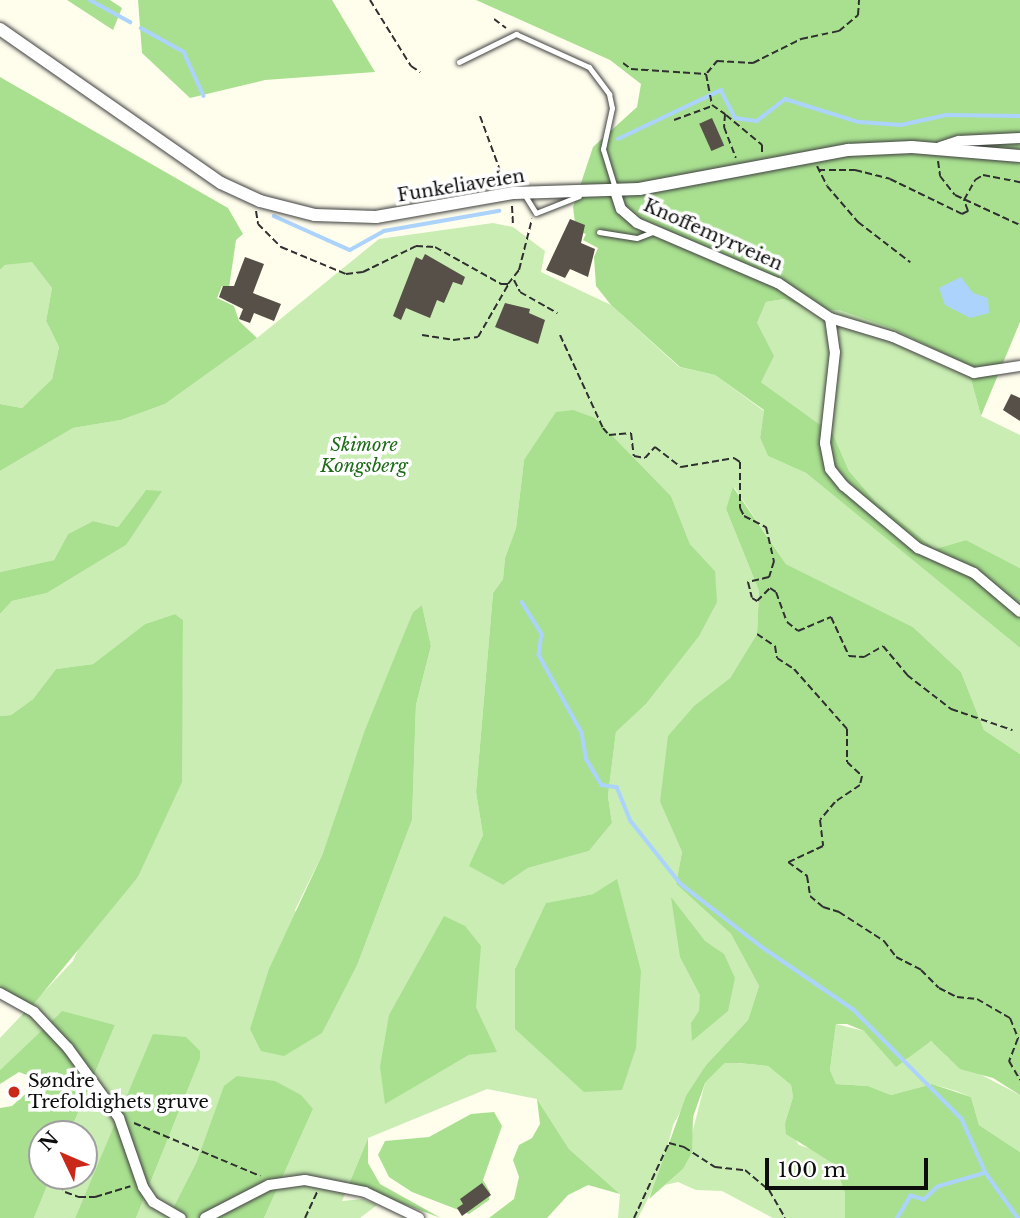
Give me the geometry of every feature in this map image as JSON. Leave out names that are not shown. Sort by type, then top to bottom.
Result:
[{"type":"street","name":"Funkeliaveien","points":[[0,29],[209,176],[260,201],[315,215],[355,218],[523,192],[586,194],[615,191],[814,155],[880,148],[937,148],[1020,156]]},
{"type":"street","points":[[937,148],[959,141],[1020,138]]},
{"type":"street","name":"Knoffemyrveien","points":[[615,191],[624,213],[655,231],[778,283],[830,318],[893,337],[974,373],[1020,366]]},
{"type":"street","points":[[830,318],[835,352],[825,443],[830,469],[844,486],[918,548],[974,573],[1020,612]]},
{"type":"street","points":[[0,993],[45,1021],[119,1118],[141,1181],[153,1202],[181,1218]]},
{"type":"street","points":[[205,1218],[282,1181],[322,1182],[383,1198],[419,1218]]},
{"type":"lane","points":[[459,62],[516,34],[596,74],[612,108],[603,149],[615,191]]},
{"type":"lane","points":[[523,192],[536,213],[586,194]]},
{"type":"lane","points":[[599,232],[637,238],[655,231]]},
{"type":"path","points":[[370,0],[411,66],[421,72]]},
{"type":"path","points":[[706,74],[718,61],[753,64],[801,38],[839,31],[858,15],[859,0]]},
{"type":"path","points":[[494,19],[516,34]]},
{"type":"path","points":[[623,62],[631,69],[706,74]]},
{"type":"path","points":[[706,74],[712,106]]},
{"type":"path","points":[[712,106],[762,145],[763,165]]},
{"type":"path","points":[[674,120],[712,106]]},
{"type":"path","points":[[725,114],[724,127],[737,170]]},
{"type":"path","points":[[480,116],[508,194],[513,227]]},
{"type":"path","points":[[937,148],[940,176],[964,200],[1020,225]]},
{"type":"path","points":[[814,155],[818,170],[858,222],[910,262]]},
{"type":"path","points":[[818,170],[855,170],[890,179],[962,214],[968,211],[964,200],[975,180],[984,175],[1020,182]]},
{"type":"path","points":[[260,201],[256,220],[264,232],[281,247],[326,268],[346,274],[363,272],[399,252],[435,247],[501,284],[508,284]]},
{"type":"path","points":[[422,335],[453,341],[478,337],[508,284],[514,279],[536,213]]},
{"type":"path","points":[[514,279],[520,292],[557,313]]},
{"type":"path","points":[[560,335],[603,428],[609,435],[631,433],[634,456],[645,458],[655,447],[681,467],[734,458],[740,462],[740,508],[744,516],[766,527],[774,561],[769,577],[748,582],[752,598],[757,601],[771,588],[776,592],[790,628],[798,631],[831,617],[849,656],[864,657],[883,646],[906,675],[951,709],[1013,730]]},
{"type":"path","points":[[757,634],[775,646],[777,658],[794,669],[847,729],[847,762],[862,776],[860,785],[835,802],[820,820],[823,846],[792,856],[788,862],[807,876],[810,896],[823,907],[839,912],[884,941],[896,957],[921,970],[939,988],[957,997],[976,999],[1010,1018],[1018,1038],[1009,1062],[1020,1080]]},
{"type":"path","points":[[110,1106],[147,1129],[249,1173],[282,1181]]},
{"type":"path","points":[[634,1218],[669,1143],[684,1147],[715,1167],[745,1170],[769,1190],[785,1218]]},
{"type":"path","points":[[64,1190],[79,1198],[94,1198],[141,1181]]},
{"type":"path","points":[[304,1218],[322,1182]]},
{"type":"green space","points":[[67,0],[110,0],[122,8],[113,30]]},
{"type":"green space","points":[[138,0],[332,0],[375,72],[265,80],[190,98],[142,53]]},
{"type":"green space","points":[[476,0],[1020,0],[1020,322],[981,416],[967,365],[893,329],[839,310],[810,310],[784,299],[766,302],[757,323],[774,356],[761,382],[833,434],[849,471],[875,501],[935,549],[966,540],[1020,568],[1020,648],[806,473],[768,456],[760,438],[764,410],[715,375],[680,367],[611,305],[596,286],[594,257],[598,248],[583,240],[586,234],[576,231],[573,207],[593,147],[637,107],[641,84],[610,60]]},
{"type":"green space","points":[[0,77],[228,208],[243,234],[236,240],[229,288],[222,286],[217,298],[234,306],[239,321],[257,338],[165,404],[121,420],[73,428],[0,471],[0,404],[22,408],[52,379],[59,347],[46,321],[52,288],[32,262],[5,265],[0,270]]},
{"type":"green space","name":"Skimore Kongsberg","points":[[493,223],[513,227],[545,251],[541,272],[611,305],[679,367],[715,375],[764,411],[760,438],[768,456],[806,473],[1020,648],[1020,754],[984,730],[961,672],[913,627],[786,564],[734,487],[726,509],[759,591],[757,634],[730,678],[695,705],[660,802],[682,852],[676,884],[731,934],[759,986],[748,1020],[706,1065],[673,1125],[661,1173],[638,1218],[618,1218],[620,1194],[569,1149],[537,1099],[487,1089],[368,1138],[342,1201],[363,1199],[377,1205],[360,1218],[264,1218],[313,1109],[197,1161],[168,1218],[136,1218],[200,1059],[154,1034],[98,1164],[98,1120],[75,1120],[115,1025],[61,1012],[0,1070],[0,1038],[73,961],[82,941],[138,877],[181,782],[183,620],[175,614],[145,624],[93,664],[56,669],[33,699],[11,715],[0,716],[0,614],[12,601],[47,593],[126,545],[146,490],[118,527],[93,521],[68,534],[54,560],[0,572],[0,471],[73,428],[121,420],[165,404],[257,338],[379,239]],"holes":[[[595,418],[671,496],[690,544],[715,571],[645,705],[616,732],[608,796],[612,823],[589,851],[528,868],[503,885],[470,866],[483,835],[476,792],[493,593],[503,579],[505,558],[516,528],[524,460]],[[422,605],[431,646],[416,705],[412,820],[358,963],[338,995],[295,910],[323,853],[413,612]],[[617,880],[515,969],[547,903],[593,894]],[[476,977],[476,1007],[496,1051],[469,1055],[385,1103]]]},
{"type":"green space","points":[[32,261],[52,288],[46,321],[59,347],[52,379],[22,408],[0,404],[0,270],[5,265]]},
{"type":"green space","points":[[784,299],[810,310],[839,310],[893,329],[967,365],[981,416],[1020,435],[1020,568],[966,540],[935,549],[875,501],[849,471],[833,434],[761,382],[757,323],[766,302]]},
{"type":"green space","points":[[573,410],[595,418],[671,496],[690,544],[715,571],[717,602],[699,636],[645,705],[616,732],[608,796],[612,823],[589,851],[528,868],[503,885],[469,866],[483,835],[476,792],[493,593],[503,579],[505,558],[516,528],[524,460],[556,412]]},
{"type":"green space","points":[[733,487],[786,564],[913,627],[961,672],[984,730],[1020,754],[1020,1095],[993,1078],[960,1069],[931,1041],[896,1067],[864,1031],[847,1024],[836,1024],[830,1070],[836,1084],[868,1086],[891,1095],[932,1084],[971,1097],[979,1125],[1020,1152],[1020,1218],[845,1218],[845,1193],[834,1164],[786,1134],[785,1123],[793,1097],[791,1085],[768,1066],[738,1063],[725,1063],[705,1083],[693,1117],[692,1152],[683,1169],[649,1199],[686,1096],[706,1065],[748,1020],[759,986],[731,934],[676,884],[682,852],[660,802],[668,736],[695,705],[730,678],[757,634],[759,591],[726,509]]},
{"type":"green space","points":[[146,490],[162,491],[126,545],[47,593],[12,601],[0,614],[0,572],[54,560],[68,534],[93,521],[118,527]]},
{"type":"green space","points":[[422,605],[431,646],[416,705],[412,820],[358,963],[322,1033],[284,1056],[261,1051],[250,1029],[269,969],[323,853],[365,730],[413,612]]},
{"type":"green space","points":[[175,614],[183,620],[182,782],[138,877],[23,1017],[24,1012],[0,996],[0,716],[11,715],[33,699],[56,669],[93,664],[145,624]]},
{"type":"green space","points":[[617,879],[641,971],[636,1048],[622,1090],[584,1092],[515,1029],[515,969],[546,903],[593,894]]},
{"type":"green space","points":[[671,897],[705,941],[724,954],[735,978],[728,1011],[692,1041],[691,1023],[699,1011],[700,995],[680,957]]},
{"type":"green space","points":[[444,916],[465,926],[481,946],[476,1007],[497,1052],[469,1055],[385,1104],[380,1067],[389,1015]]},
{"type":"green space","points":[[62,1011],[115,1025],[75,1120],[28,1120],[28,1190],[45,1190],[34,1218],[0,1218],[0,1108],[12,1106],[32,1088],[29,1076],[19,1072],[0,1084],[0,1070]]},
{"type":"green space","points":[[836,1024],[864,1031],[906,1060],[918,1046],[930,1041],[944,1049],[947,1057],[1020,1095],[1020,1152],[979,1125],[971,1097],[956,1091],[932,1084],[891,1095],[868,1086],[836,1084],[830,1070]]},
{"type":"green space","points":[[153,1034],[186,1037],[200,1051],[200,1059],[136,1218],[75,1218],[87,1190],[98,1190],[98,1164]]},
{"type":"green space","points":[[726,1062],[768,1066],[791,1085],[793,1097],[785,1123],[799,1145],[823,1153],[834,1164],[845,1193],[845,1218],[773,1218],[722,1191],[696,1190],[678,1182],[665,1185],[683,1169],[705,1083]]},
{"type":"green space","points":[[237,1076],[275,1081],[301,1095],[313,1109],[264,1218],[168,1218],[197,1161],[224,1086]]},
{"type":"green space","points":[[537,1099],[569,1149],[620,1194],[588,1185],[568,1195],[547,1218],[489,1218],[514,1199],[519,1177],[513,1160],[519,1145],[532,1138],[540,1124]]},
{"type":"green space","points":[[494,1112],[502,1126],[483,1180],[490,1192],[489,1200],[469,1214],[412,1192],[389,1177],[378,1155],[385,1141],[429,1137],[471,1114]]},
{"type":"green space","points":[[368,1138],[368,1163],[380,1184],[441,1218],[349,1184]]},
{"type":"green space","name":"Skimore Kongsberg","points":[[45,1190],[87,1190],[75,1218],[34,1218]]},
{"type":"water","points":[[961,277],[973,293],[988,298],[989,313],[970,318],[945,305],[939,288]]},
{"type":"building","points":[[712,118],[724,145],[711,151],[699,124]]},
{"type":"building","points":[[570,219],[585,225],[581,243],[595,249],[588,277],[570,269],[565,278],[546,270]]},
{"type":"building","points":[[425,254],[465,277],[462,285],[453,282],[444,303],[437,300],[430,318],[406,308],[401,320],[393,316],[416,257],[422,260]]},
{"type":"building","points":[[245,257],[264,264],[253,293],[281,304],[274,321],[254,313],[250,323],[239,319],[243,309],[219,297],[223,286],[234,286]]},
{"type":"building","points":[[505,303],[530,309],[529,313],[545,320],[538,344],[495,327]]},
{"type":"building","points":[[1011,394],[1020,398],[1020,421],[1003,410]]},
{"type":"building","points":[[482,1183],[491,1195],[462,1216],[457,1208],[463,1204],[460,1199]]},
{"type":"waterway","points":[[90,0],[130,22]]},
{"type":"waterway","points":[[141,28],[184,52],[204,96]]},
{"type":"waterway","points":[[618,139],[721,90],[735,118],[757,121],[785,99],[859,122],[901,125],[946,115],[1020,116]]},
{"type":"waterway","points":[[274,216],[350,250],[384,231],[499,211]]},
{"type":"waterway","points":[[522,602],[542,634],[539,655],[582,733],[587,760],[602,785],[617,787],[631,821],[681,884],[762,947],[853,1009],[962,1119],[986,1173],[938,1187],[924,1200],[911,1196],[898,1218]]},
{"type":"waterway","points":[[986,1173],[1018,1218]]},
{"type":"place","name":"Søndre Trefoldighets gruve","points":[[14,1092]]}]
